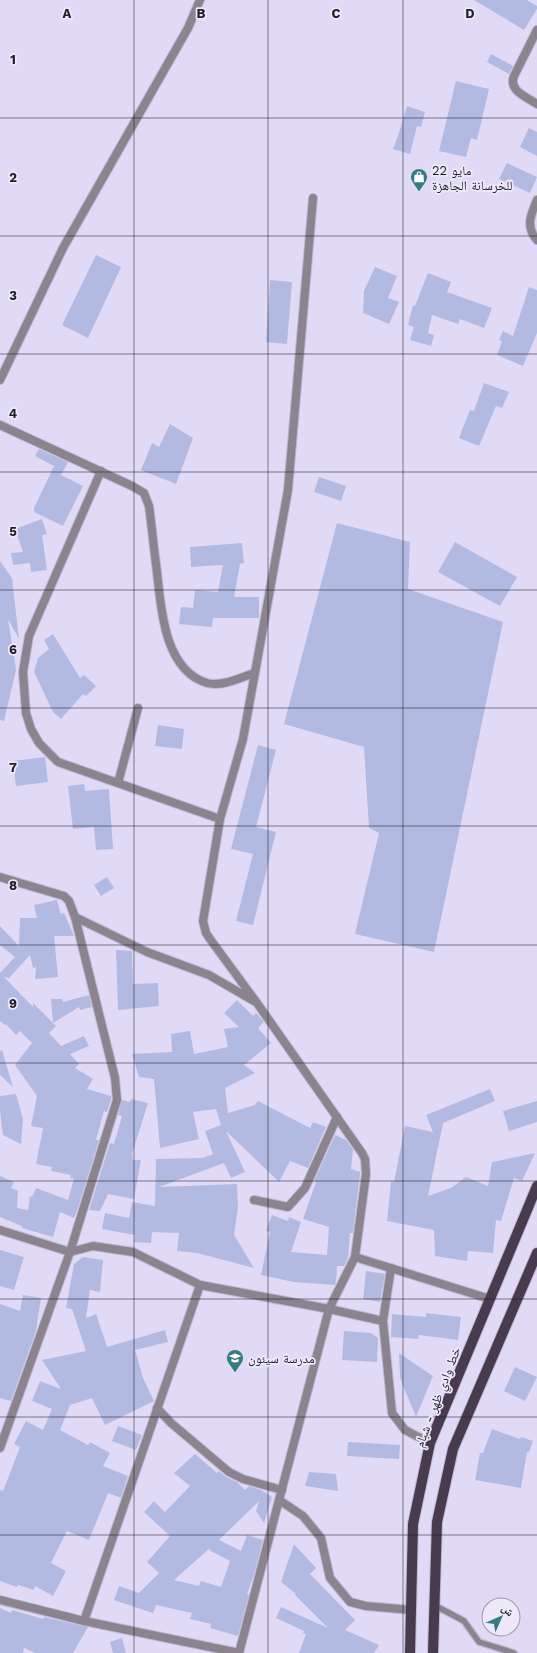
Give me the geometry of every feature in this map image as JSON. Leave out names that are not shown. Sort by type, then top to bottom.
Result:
[{"type":"main road","name":"خط وادي ظهر - شبام","points":[[410,1653],[413,1524],[430,1443],[537,1186]]},
{"type":"main road","points":[[432,1653],[437,1522],[453,1449],[537,1253]]},
{"type":"street","points":[[0,380],[63,248],[188,28],[200,0]]},
{"type":"street","points":[[537,30],[512,82],[515,89],[537,104]]},
{"type":"street","points":[[0,1600],[84,1621],[239,1653],[329,1309],[355,1257],[366,1174],[366,1165],[362,1153],[257,1003],[210,939],[204,926],[203,914],[220,819],[243,739],[288,490],[313,198]]},
{"type":"street","points":[[537,200],[529,220],[531,232],[537,240]]},
{"type":"street","points":[[0,426],[140,489],[147,498],[162,615],[167,635],[173,650],[183,666],[192,676],[207,683],[217,684],[229,682],[254,673]]},
{"type":"street","points":[[101,471],[30,636],[23,672],[26,713],[31,729],[39,742],[58,762],[220,819]]},
{"type":"street","points":[[118,783],[138,708]]},
{"type":"street","points":[[0,877],[64,896],[69,901],[75,917],[115,1078],[117,1100],[70,1252],[0,1448]]},
{"type":"street","points":[[75,917],[147,952],[210,975],[257,1003]]},
{"type":"street","points":[[254,1200],[288,1207],[305,1188],[337,1117]]},
{"type":"street","points":[[0,1230],[70,1252],[93,1246],[133,1252],[200,1285],[329,1309],[383,1321]]},
{"type":"street","points":[[355,1257],[490,1299]]},
{"type":"street","points":[[391,1268],[383,1321],[392,1413],[405,1430],[430,1443]]},
{"type":"street","points":[[84,1621],[200,1285]]},
{"type":"street","points":[[157,1408],[171,1423],[229,1472],[243,1479],[282,1490]]},
{"type":"street","points":[[279,1500],[303,1516],[321,1538],[330,1578],[350,1602],[366,1606],[411,1610]]},
{"type":"lane","points":[[434,1605],[464,1621],[479,1642],[514,1653]]},
{"type":"building","points":[[474,0],[527,0],[537,6],[537,9],[524,30]]},
{"type":"building","points":[[491,54],[513,66],[509,74],[487,62]]},
{"type":"building","points":[[456,81],[489,89],[477,140],[471,138],[466,157],[439,151]]},
{"type":"building","points":[[407,106],[425,112],[421,127],[417,126],[410,154],[393,149]]},
{"type":"building","points":[[529,128],[537,132],[537,156],[520,147]]},
{"type":"building","points":[[507,163],[537,177],[530,193],[499,179]]},
{"type":"building","points":[[96,255],[121,267],[88,338],[62,325]]},
{"type":"building","points":[[375,267],[397,276],[388,298],[399,302],[389,324],[363,313],[364,291]]},
{"type":"building","points":[[428,273],[451,282],[447,292],[492,308],[484,328],[460,319],[458,324],[432,315],[428,333],[434,335],[431,346],[410,340],[414,327],[408,325],[413,305],[415,306]]},
{"type":"building","points":[[270,280],[292,282],[287,344],[266,342]]},
{"type":"building","points":[[529,287],[537,290],[537,333],[523,366],[497,355],[502,341],[499,340],[503,331],[513,336]]},
{"type":"building","points":[[484,383],[509,392],[502,408],[496,406],[479,446],[459,438],[470,410],[474,411]]},
{"type":"building","points":[[170,424],[193,438],[176,484],[141,470],[152,443],[159,447]]},
{"type":"building","points":[[39,449],[68,462],[61,475],[83,486],[63,526],[34,512],[34,508],[54,466],[35,456]]},
{"type":"building","points":[[319,477],[346,486],[341,501],[314,492]]},
{"type":"building","points":[[42,519],[47,534],[42,535],[47,570],[31,572],[30,563],[13,565],[11,553],[23,552],[15,529]]},
{"type":"building","points":[[337,523],[410,542],[408,589],[503,622],[434,952],[355,934],[379,833],[369,828],[364,747],[284,724]]},
{"type":"building","points":[[455,542],[517,577],[500,606],[438,572]]},
{"type":"building","points":[[242,543],[244,563],[240,564],[234,597],[259,597],[259,618],[213,618],[212,627],[179,624],[181,607],[193,608],[195,590],[218,592],[223,565],[191,567],[190,547]]},
{"type":"building","points":[[0,561],[12,578],[19,639],[8,619],[12,644],[10,648],[13,648],[16,670],[4,721],[0,720]]},
{"type":"building","points":[[53,634],[80,678],[84,675],[96,686],[86,696],[83,694],[61,719],[53,712],[34,672],[38,658],[49,649],[44,640]]},
{"type":"building","points":[[158,725],[184,729],[182,749],[155,746]]},
{"type":"building","points":[[258,745],[276,750],[256,827],[276,832],[253,925],[236,921],[253,854],[231,849]]},
{"type":"building","points":[[45,757],[48,782],[16,786],[13,761]]},
{"type":"building","points":[[84,784],[85,791],[109,789],[113,849],[96,850],[94,827],[73,829],[68,786]]},
{"type":"building","points":[[107,877],[114,888],[101,896],[94,885]]},
{"type":"building","points":[[57,900],[61,914],[64,913],[74,936],[54,936],[58,977],[35,979],[36,967],[33,968],[30,955],[9,978],[4,977],[33,1007],[33,1003],[56,1026],[49,1033],[61,1046],[84,1036],[89,1046],[70,1054],[79,1064],[75,1068],[93,1079],[87,1089],[111,1096],[111,1099],[107,1112],[104,1111],[96,1140],[99,1140],[74,1218],[60,1212],[53,1237],[22,1228],[22,1226],[0,1217],[0,1176],[14,1182],[11,1188],[18,1191],[17,1208],[28,1210],[30,1196],[32,1197],[36,1188],[68,1200],[74,1179],[70,1178],[71,1175],[51,1171],[52,1167],[36,1164],[43,1128],[31,1126],[37,1096],[15,1065],[32,1043],[20,1031],[16,1035],[6,1024],[5,1025],[0,1021],[0,973],[15,957],[0,945],[0,926],[19,946],[20,918],[37,918],[34,905]]},
{"type":"building","points":[[116,950],[132,951],[133,984],[158,983],[159,1006],[118,1010]]},
{"type":"building","points":[[89,995],[92,1007],[80,1010],[79,1007],[53,1023],[51,999],[62,999],[63,1002]]},
{"type":"building","points":[[237,1000],[253,1016],[256,1013],[261,1018],[264,1022],[258,1028],[271,1043],[244,1065],[255,1073],[225,1088],[228,1113],[255,1105],[258,1101],[310,1128],[313,1122],[326,1127],[308,1168],[290,1161],[279,1182],[226,1131],[245,1172],[231,1178],[224,1163],[159,1187],[237,1184],[238,1208],[234,1235],[254,1268],[197,1253],[177,1251],[179,1233],[152,1232],[151,1243],[134,1242],[135,1235],[102,1229],[105,1213],[129,1218],[132,1202],[155,1206],[156,1159],[203,1158],[213,1154],[205,1131],[221,1125],[216,1109],[193,1112],[199,1139],[160,1148],[154,1079],[139,1077],[132,1054],[172,1052],[171,1034],[190,1031],[194,1054],[228,1047],[224,1029],[239,1027],[224,1013]]},
{"type":"building","points":[[2,1050],[13,1087],[0,1075],[0,1051]]},
{"type":"building","points":[[490,1089],[495,1101],[443,1123],[428,1196],[451,1188],[466,1177],[488,1186],[492,1162],[535,1153],[522,1181],[514,1178],[501,1221],[496,1220],[493,1253],[468,1251],[467,1261],[435,1256],[434,1230],[387,1221],[391,1181],[394,1182],[405,1126],[433,1132],[426,1115]]},
{"type":"building","points":[[16,1094],[23,1119],[21,1144],[3,1135],[0,1111],[0,1096]]},
{"type":"building","points":[[131,1099],[148,1103],[132,1154],[133,1160],[141,1160],[134,1199],[108,1194],[100,1211],[89,1210],[110,1143],[114,1144],[122,1116],[118,1115],[122,1100],[130,1102]]},
{"type":"building","points":[[537,1101],[537,1122],[509,1131],[503,1111]]},
{"type":"building","points":[[335,1135],[346,1140],[353,1149],[351,1169],[360,1172],[360,1174],[353,1233],[350,1233],[348,1258],[344,1266],[337,1266],[335,1285],[294,1282],[261,1275],[270,1232],[266,1231],[272,1215],[288,1221],[289,1217],[301,1222],[291,1252],[327,1255],[329,1227],[303,1219],[316,1182],[314,1181]]},
{"type":"building","points":[[0,1250],[24,1257],[14,1290],[0,1286]]},
{"type":"building","points":[[83,1257],[103,1260],[100,1292],[90,1290],[86,1318],[96,1314],[107,1347],[165,1330],[168,1342],[135,1350],[143,1378],[154,1401],[105,1425],[92,1398],[70,1405],[60,1430],[88,1445],[90,1442],[110,1453],[103,1466],[128,1476],[121,1498],[108,1493],[89,1540],[67,1531],[51,1563],[66,1571],[53,1596],[35,1586],[34,1590],[18,1585],[17,1587],[0,1581],[0,1490],[3,1491],[20,1447],[14,1444],[26,1421],[43,1430],[52,1409],[32,1401],[40,1381],[61,1389],[42,1360],[86,1351],[72,1309],[66,1308],[74,1264]]},
{"type":"building","points":[[366,1271],[385,1274],[380,1302],[363,1299]]},
{"type":"building","points":[[23,1295],[41,1298],[36,1331],[11,1401],[0,1398],[0,1304],[20,1311]]},
{"type":"building","points":[[426,1313],[461,1317],[458,1340],[419,1335],[418,1339],[391,1337],[392,1314],[426,1317]]},
{"type":"building","points":[[344,1331],[371,1333],[378,1338],[377,1362],[342,1360]]},
{"type":"building","points":[[399,1353],[433,1376],[416,1417],[400,1378]]},
{"type":"building","points":[[515,1367],[537,1377],[525,1401],[504,1391]]},
{"type":"building","points":[[118,1426],[142,1435],[136,1450],[112,1441]]},
{"type":"building","points":[[492,1429],[520,1439],[521,1437],[533,1441],[529,1452],[527,1452],[521,1488],[475,1480],[480,1453],[483,1453]]},
{"type":"building","points":[[348,1442],[400,1445],[399,1459],[347,1456]]},
{"type":"building","points":[[195,1454],[217,1473],[219,1471],[226,1477],[237,1482],[245,1490],[249,1486],[261,1490],[272,1497],[264,1523],[256,1511],[259,1501],[219,1540],[241,1551],[247,1535],[263,1540],[254,1575],[247,1594],[249,1595],[238,1636],[210,1628],[211,1624],[190,1619],[192,1613],[156,1605],[153,1613],[114,1600],[119,1586],[139,1593],[159,1573],[147,1562],[170,1536],[144,1512],[154,1501],[165,1512],[190,1486],[174,1473]],"holes":[[[210,1548],[209,1550],[230,1561],[221,1587],[201,1581],[199,1586],[174,1580]]]},
{"type":"building","points":[[309,1472],[336,1474],[338,1491],[305,1486]]},
{"type":"building","points":[[294,1544],[316,1568],[310,1574],[355,1620],[345,1630],[379,1645],[374,1653],[299,1653],[306,1634],[303,1633],[304,1631],[276,1618],[281,1607],[328,1628],[295,1595],[296,1594],[281,1582]]},
{"type":"building","points":[[0,1608],[11,1613],[12,1610],[43,1619],[44,1617],[88,1627],[73,1653],[35,1653],[24,1648],[23,1653],[0,1653]]},
{"type":"building","points":[[122,1638],[126,1653],[113,1653],[110,1642]]},
{"type":"place","name":"22 مايو للخرسانة الجاهزة","points":[[419,192]]},
{"type":"place","name":"مدرسة سيئون","points":[[235,1373]]}]
